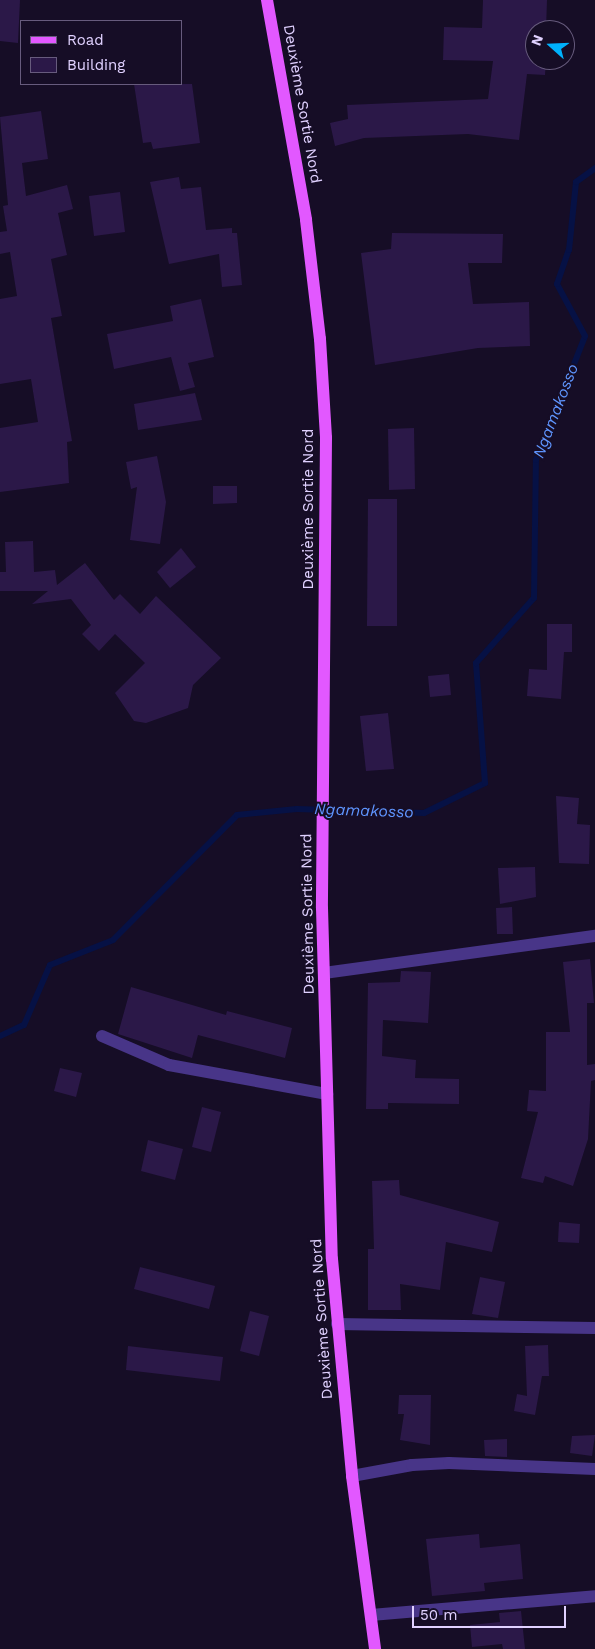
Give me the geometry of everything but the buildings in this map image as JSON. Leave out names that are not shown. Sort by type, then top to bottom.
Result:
[{"type":"main road","name":"Deuxième Sortie Nord","points":[[267,0],[306,220],[320,339],[326,438],[323,830],[327,1094],[337,1324],[352,1476],[375,1649]]},
{"type":"street","points":[[324,973],[595,936]]},
{"type":"street","points":[[102,1036],[169,1065],[327,1094]]},
{"type":"street","points":[[337,1324],[595,1328]]},
{"type":"street","points":[[352,1476],[412,1464],[449,1463],[595,1469]]},
{"type":"street","points":[[371,1615],[595,1596]]},
{"type":"waterway","name":"Ngamakosso","points":[[0,1036],[24,1025],[50,965],[113,940],[237,815],[297,809],[424,813],[485,783],[476,663],[534,598],[536,460],[585,336],[557,284],[569,250],[576,182],[595,168]]}]
